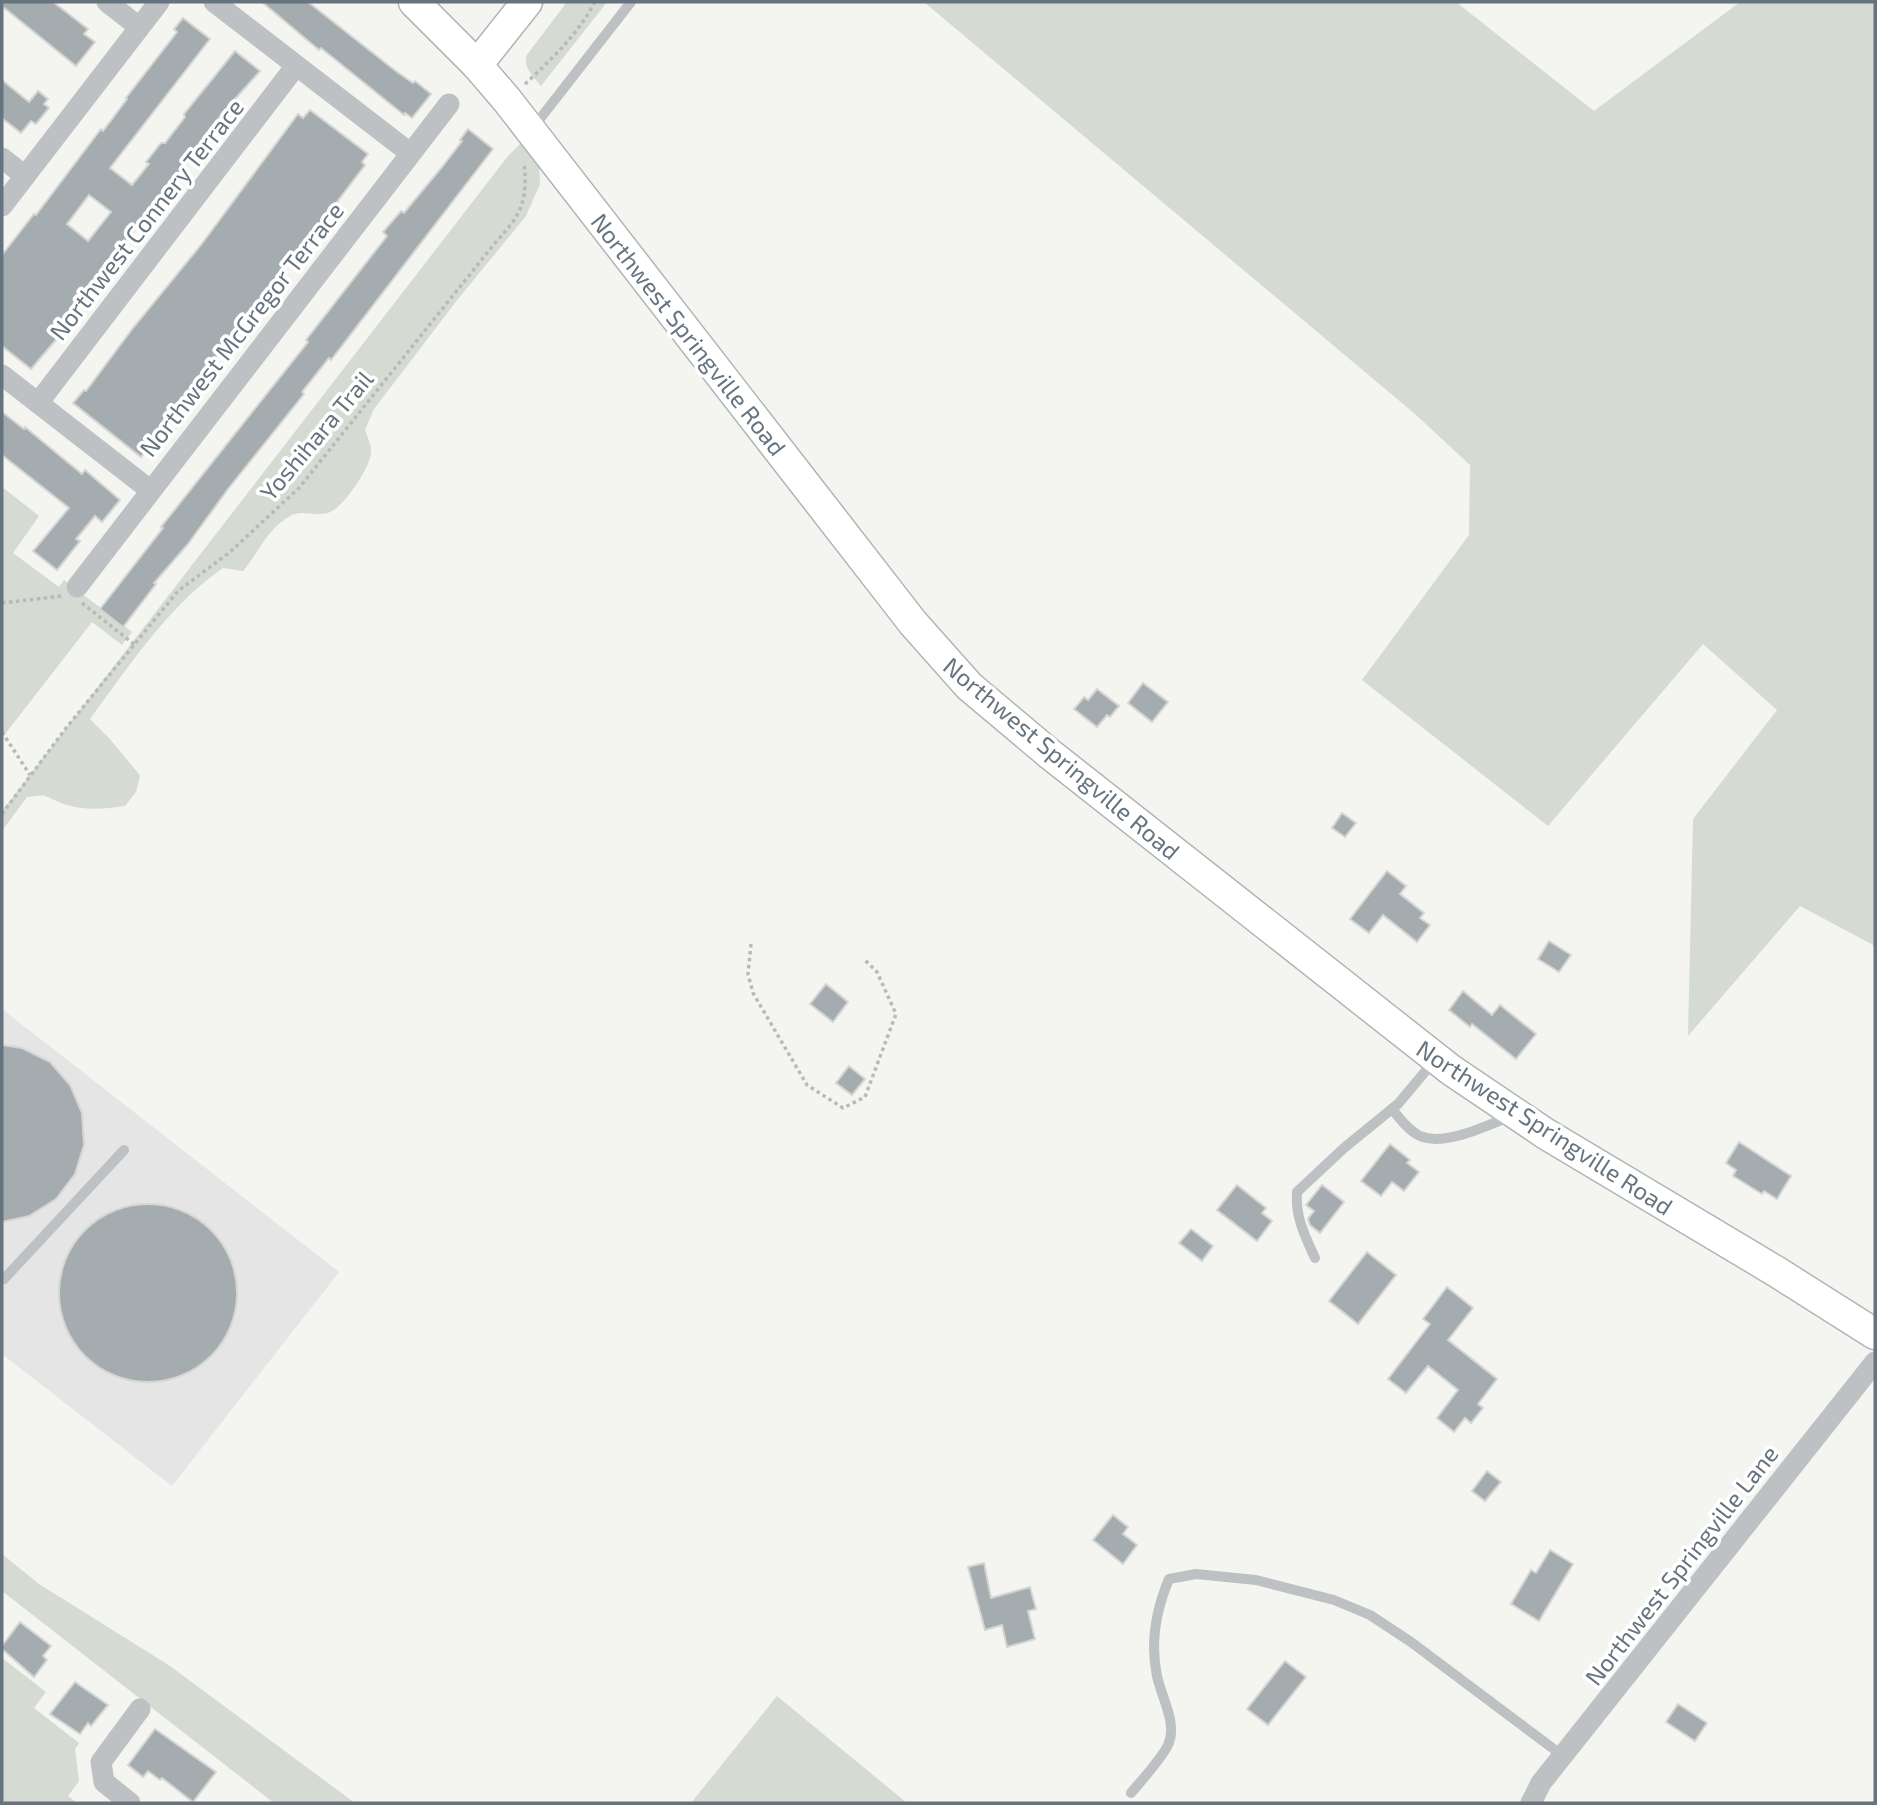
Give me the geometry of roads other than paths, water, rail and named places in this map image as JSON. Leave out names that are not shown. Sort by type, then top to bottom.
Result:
[{"type":"street","points":[[107,2],[139,27]]},
{"type":"street","points":[[2,206],[159,2]]},
{"type":"street","points":[[214,2],[410,153]]},
{"type":"street","name":"Northwest Springville Road","points":[[414,2],[477,65],[527,145],[953,669],[1051,755],[1436,1059],[1515,1114],[1601,1168],[1873,1328]]},
{"type":"street","points":[[477,65],[527,2]]},
{"type":"street","name":"Northwest Connery Terrace","points":[[38,403],[296,67]]},
{"type":"street","name":"Northwest McGregor Terrace","points":[[75,594],[150,490],[449,104]]},
{"type":"street","points":[[2,158],[25,176]]},
{"type":"street","points":[[2,375],[150,490]]},
{"type":"street","name":"Northwest Springville Lane","points":[[1531,1803],[1541,1783],[1875,1362]]},
{"type":"street","points":[[130,1803],[104,1782],[101,1762],[140,1709]]},
{"type":"lane","points":[[527,145],[631,2]]},
{"type":"lane","points":[[1315,1258],[1296,1208],[1297,1192],[1392,1109],[1436,1059]]},
{"type":"lane","points":[[1392,1109],[1399,1119],[1421,1137],[1439,1138],[1459,1136],[1515,1114]]},
{"type":"lane","points":[[4,1279],[124,1150]]},
{"type":"lane","points":[[1131,1793],[1168,1745],[1171,1731],[1157,1675],[1154,1637],[1159,1603],[1169,1579],[1196,1574],[1256,1580],[1334,1600],[1370,1615],[1411,1642],[1563,1756]]}]
